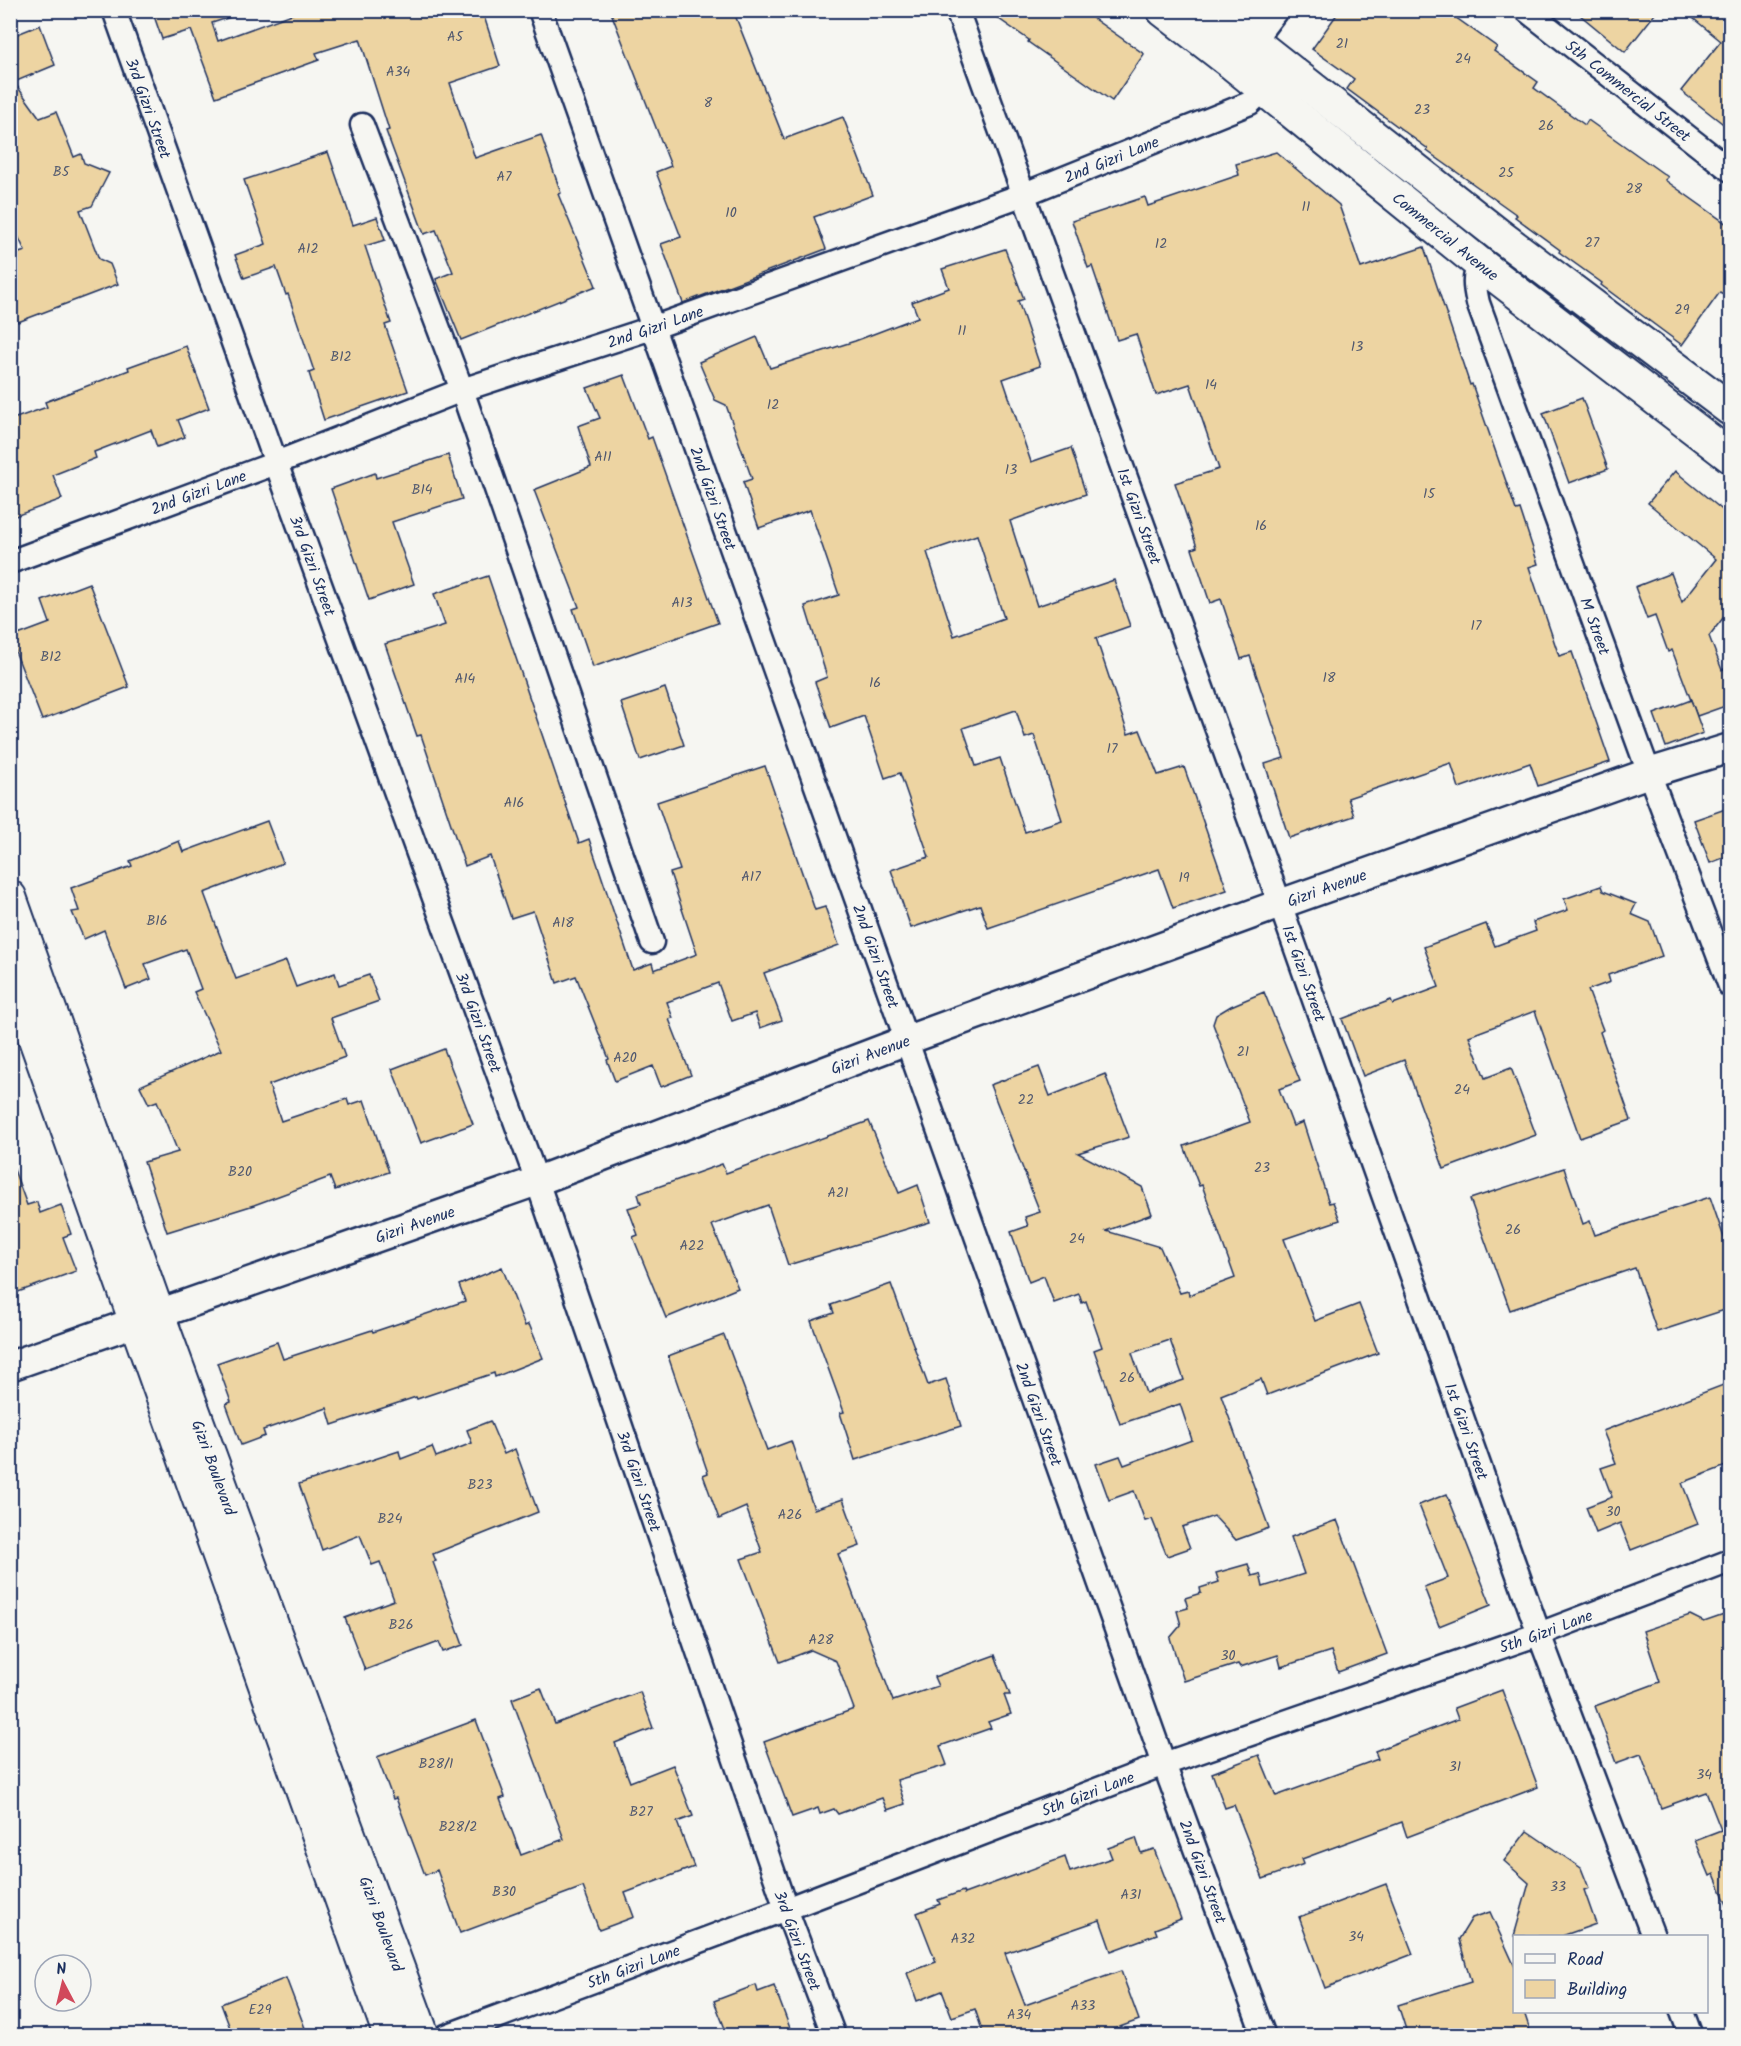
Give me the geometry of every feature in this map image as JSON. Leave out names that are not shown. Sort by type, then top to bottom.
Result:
[{"type":"main road","name":"Commercial Avenue","points":[[1163,10],[1229,61],[1275,79],[1500,236],[1731,409]]},
{"type":"main road","name":"Commercial Avenue","points":[[1213,10],[1251,39],[1275,79],[1480,264],[1731,456]]},
{"type":"main road","name":"Gizri Boulevard","points":[[10,897],[147,1318],[390,2036]]},
{"type":"main road","name":"Gizri Boulevard","points":[[10,969],[423,2036]]},
{"type":"street","name":"3rd Gizri Street","points":[[114,10],[537,1181],[786,1909],[834,2036]]},
{"type":"street","name":"2nd Gizri Street","points":[[540,10],[1164,1764],[1264,2036]]},
{"type":"street","name":"1st Gizri Street","points":[[957,10],[1022,195],[1280,903],[1539,1634],[1653,1935]]},
{"type":"street","points":[[1229,61],[1251,39],[1273,10]]},
{"type":"street","name":"5th Commercial Street","points":[[1526,10],[1731,170]]},
{"type":"street","name":"2nd Gizri Lane","points":[[10,561],[276,463],[462,390],[652,328],[1022,195],[1250,103],[1275,79]]},
{"type":"street","points":[[362,125],[462,390],[652,942]]},
{"type":"street","name":"M Street","points":[[1480,264],[1474,283],[1478,303],[1649,773],[1731,986]]},
{"type":"street","name":"Gizri Avenue","points":[[10,1366],[537,1181],[907,1040],[1280,903],[1649,773],[1731,748]]},
{"type":"street","name":"5th Gizri Lane","points":[[446,2036],[1164,1764],[1539,1634],[1731,1561]]},
{"type":"street","points":[[1682,2013],[1691,2036]]},
{"type":"building","points":[[152,10],[236,10],[237,15],[212,23],[218,41],[303,10],[482,10],[500,66],[450,83],[475,158],[541,135],[561,193],[558,194],[596,286],[461,340],[436,279],[453,272],[436,230],[424,234],[386,131],[389,130],[360,39],[316,53],[319,60],[216,97],[191,30],[162,39]]},
{"type":"building","points":[[610,10],[733,10],[784,139],[843,117],[873,195],[814,217],[826,249],[683,303],[661,244],[681,237],[656,172],[671,166]]},
{"type":"building","points":[[986,10],[1081,10],[1144,54],[1112,101]]},
{"type":"building","points":[[1340,10],[1445,10],[1497,47],[1494,51],[1538,82],[1534,88],[1585,125],[1588,120],[1668,177],[1665,180],[1731,227],[1731,299],[1720,292],[1682,345],[1559,252],[1560,250],[1515,217],[1517,215],[1427,151],[1428,149],[1347,89],[1354,79],[1312,49]]},
{"type":"building","points":[[1574,10],[1658,10],[1625,52]]},
{"type":"building","points":[[1683,10],[1731,10],[1731,130],[1681,91],[1721,41]]},
{"type":"building","points":[[40,25],[55,65],[14,82],[40,118],[56,112],[74,157],[81,154],[84,163],[109,173],[92,206],[80,210],[99,259],[110,264],[118,284],[18,322],[10,303],[10,256],[25,251],[10,219],[10,37]]},
{"type":"building","points":[[328,152],[353,225],[377,217],[385,240],[365,246],[391,323],[385,325],[408,391],[324,420],[309,373],[314,371],[288,294],[286,295],[276,267],[244,278],[235,255],[266,244],[244,180]]},
{"type":"building","points":[[1276,152],[1339,205],[1361,268],[1424,247],[1470,385],[1472,384],[1516,510],[1520,509],[1538,564],[1529,567],[1559,656],[1572,652],[1610,762],[1538,786],[1530,763],[1459,788],[1451,763],[1348,798],[1354,816],[1289,838],[1265,764],[1284,758],[1250,656],[1241,659],[1221,599],[1210,603],[1192,549],[1197,547],[1175,483],[1219,469],[1190,384],[1156,395],[1136,334],[1117,340],[1092,266],[1088,268],[1072,221],[1145,197],[1148,206],[1239,175],[1236,164]]},
{"type":"building","points":[[1005,249],[1024,299],[1018,301],[1040,366],[1003,379],[1031,462],[1071,448],[1086,494],[1010,521],[1037,606],[1114,580],[1130,626],[1096,638],[1128,734],[1140,730],[1158,775],[1184,767],[1227,890],[1173,908],[1159,869],[988,928],[980,905],[911,928],[891,870],[929,857],[900,773],[885,778],[864,716],[831,728],[815,682],[827,677],[805,606],[839,595],[810,510],[759,528],[743,482],[752,479],[726,405],[715,400],[699,362],[757,337],[770,368],[855,341],[918,317],[912,302],[949,288],[942,269]],"holes":[[[977,535],[1004,618],[954,636],[927,552]],[[1016,710],[1025,738],[1034,735],[1062,820],[1025,832],[1000,758],[976,766],[963,728]]]},
{"type":"building","points":[[186,346],[209,408],[178,420],[185,437],[157,447],[151,430],[94,452],[96,458],[53,475],[62,499],[10,518],[10,469],[17,467],[10,450],[10,420],[47,407],[45,402],[129,370],[128,367]]},
{"type":"building","points":[[624,375],[648,439],[652,437],[718,623],[593,667],[573,609],[579,607],[534,490],[591,467],[578,426],[600,418],[587,388]]},
{"type":"building","points":[[1582,398],[1608,469],[1569,483],[1543,413]]},
{"type":"building","points":[[448,455],[462,499],[392,522],[414,584],[369,600],[331,489],[375,473],[376,478]]},
{"type":"building","points":[[1675,471],[1731,517],[1731,608],[1709,636],[1722,670],[1726,668],[1731,681],[1731,704],[1697,716],[1672,650],[1668,652],[1655,616],[1647,619],[1635,587],[1671,573],[1682,602],[1716,559],[1648,503]]},
{"type":"building","points":[[488,576],[579,843],[589,839],[633,970],[652,963],[654,970],[697,954],[670,873],[680,870],[657,802],[765,766],[815,910],[825,907],[839,945],[764,973],[782,1020],[760,1028],[755,1013],[732,1021],[718,983],[667,1002],[673,1018],[669,1019],[691,1075],[661,1087],[653,1066],[615,1081],[607,1060],[609,1059],[576,976],[557,983],[533,911],[511,918],[490,856],[465,866],[421,735],[417,736],[385,644],[445,625],[434,594]]},
{"type":"building","points":[[89,583],[129,687],[42,720],[10,638],[50,623],[42,601]]},
{"type":"building","points":[[665,688],[684,745],[640,760],[621,703]]},
{"type":"building","points":[[1691,700],[1703,733],[1666,747],[1654,714]]},
{"type":"building","points":[[1731,807],[1731,855],[1710,863],[1694,820]]},
{"type":"building","points":[[267,821],[283,863],[204,893],[236,979],[286,961],[296,987],[335,973],[339,985],[369,975],[379,1001],[331,1018],[345,1057],[269,1085],[281,1121],[347,1099],[349,1105],[364,1100],[389,1172],[335,1190],[330,1177],[254,1205],[167,1232],[144,1162],[178,1152],[157,1101],[149,1104],[140,1086],[221,1050],[194,992],[201,989],[186,949],[145,964],[151,979],[126,989],[104,930],[84,939],[72,912],[79,911],[71,888],[132,866],[130,861],[179,841],[183,852]]},
{"type":"building","points":[[1601,886],[1603,891],[1636,904],[1631,914],[1650,922],[1662,956],[1608,975],[1610,982],[1588,990],[1631,1120],[1580,1138],[1535,1011],[1469,1036],[1485,1078],[1511,1068],[1536,1135],[1444,1169],[1404,1060],[1363,1076],[1342,1019],[1391,1000],[1393,1004],[1439,987],[1424,947],[1486,924],[1495,946],[1536,931],[1533,922],[1568,910],[1564,899]]},
{"type":"building","points":[[1264,992],[1300,1081],[1279,1089],[1293,1126],[1303,1122],[1329,1203],[1333,1202],[1340,1220],[1284,1239],[1315,1321],[1359,1304],[1378,1353],[1267,1395],[1261,1379],[1221,1395],[1269,1528],[1236,1540],[1214,1516],[1182,1527],[1190,1548],[1167,1556],[1152,1519],[1145,1521],[1134,1491],[1109,1500],[1096,1464],[1120,1456],[1124,1465],[1192,1440],[1180,1404],[1120,1424],[1094,1350],[1102,1347],[1086,1301],[1082,1303],[1079,1294],[1054,1303],[1044,1276],[1029,1282],[1011,1232],[1028,1226],[1025,1217],[1040,1212],[990,1085],[1039,1067],[1050,1096],[1105,1074],[1129,1137],[1078,1153],[1142,1187],[1152,1214],[1106,1231],[1160,1247],[1180,1293],[1188,1291],[1189,1295],[1235,1278],[1202,1185],[1199,1186],[1184,1146],[1250,1122],[1213,1024],[1216,1015]],"holes":[[[1170,1340],[1184,1380],[1146,1393],[1132,1353]]]},
{"type":"building","points":[[444,1049],[473,1124],[421,1143],[392,1069]]},
{"type":"building","points":[[869,1121],[899,1193],[918,1185],[930,1222],[788,1265],[768,1205],[712,1225],[738,1288],[666,1318],[633,1237],[638,1235],[628,1208],[641,1204],[638,1194],[722,1164],[726,1173]]},
{"type":"building","points":[[10,1167],[13,1167],[27,1205],[37,1202],[40,1213],[61,1205],[71,1234],[63,1237],[76,1271],[10,1295]]},
{"type":"building","points":[[1564,1168],[1583,1224],[1590,1221],[1595,1235],[1710,1197],[1731,1258],[1731,1308],[1657,1332],[1635,1268],[1510,1310],[1470,1199]]},
{"type":"building","points":[[502,1267],[525,1326],[529,1324],[543,1358],[495,1377],[494,1373],[332,1425],[327,1408],[263,1430],[265,1436],[241,1445],[226,1404],[231,1402],[217,1363],[277,1342],[283,1359],[372,1330],[373,1332],[465,1301],[459,1285]]},
{"type":"building","points":[[891,1284],[928,1385],[946,1379],[961,1426],[855,1460],[840,1413],[844,1412],[811,1321],[834,1313],[831,1305]]},
{"type":"building","points":[[724,1335],[767,1450],[791,1441],[814,1509],[843,1499],[860,1546],[838,1554],[893,1701],[938,1686],[934,1677],[995,1655],[1010,1695],[1004,1695],[1011,1714],[988,1722],[991,1728],[940,1746],[947,1765],[897,1780],[905,1804],[887,1810],[882,1798],[838,1814],[834,1809],[820,1814],[818,1808],[792,1817],[764,1742],[854,1709],[836,1661],[811,1650],[780,1662],[741,1559],[762,1552],[746,1507],[719,1519],[703,1475],[708,1473],[668,1356]]},
{"type":"building","points":[[1731,1382],[1731,1464],[1682,1483],[1698,1524],[1631,1550],[1620,1523],[1596,1533],[1586,1507],[1612,1497],[1601,1468],[1616,1463],[1603,1431]]},
{"type":"building","points":[[490,1421],[504,1454],[515,1449],[538,1512],[433,1554],[436,1561],[433,1562],[463,1645],[443,1652],[439,1642],[365,1670],[345,1618],[394,1600],[380,1562],[372,1565],[360,1535],[322,1550],[299,1484],[399,1451],[401,1459],[432,1447],[436,1457],[472,1443],[467,1430]]},
{"type":"building","points":[[1447,1494],[1491,1605],[1439,1626],[1424,1587],[1448,1578],[1419,1505]]},
{"type":"building","points":[[1337,1520],[1387,1654],[1338,1672],[1331,1651],[1281,1667],[1278,1655],[1240,1667],[1238,1664],[1184,1681],[1170,1638],[1181,1625],[1177,1611],[1188,1608],[1185,1598],[1201,1593],[1200,1588],[1219,1582],[1216,1573],[1248,1564],[1252,1576],[1260,1574],[1263,1587],[1304,1574],[1291,1537]]},
{"type":"building","points":[[1690,1615],[1704,1622],[1724,1615],[1731,1632],[1730,1912],[1714,1874],[1710,1876],[1695,1840],[1721,1830],[1706,1792],[1661,1808],[1641,1754],[1616,1763],[1595,1706],[1660,1682],[1643,1631]]},
{"type":"building","points":[[541,1688],[555,1724],[640,1692],[653,1728],[615,1743],[630,1782],[673,1765],[693,1816],[677,1822],[694,1867],[625,1893],[634,1917],[599,1930],[583,1887],[460,1933],[437,1870],[425,1875],[396,1798],[393,1799],[377,1757],[476,1720],[505,1797],[500,1799],[521,1855],[564,1839],[512,1699]]},
{"type":"building","points":[[1502,1690],[1538,1787],[1407,1837],[1402,1822],[1302,1859],[1304,1864],[1263,1879],[1234,1805],[1225,1808],[1212,1773],[1259,1755],[1276,1796],[1378,1759],[1375,1751],[1458,1719],[1454,1708]]},
{"type":"building","points":[[1527,1831],[1581,1868],[1589,1888],[1584,1890],[1596,1924],[1565,1935],[1514,1935],[1529,1883],[1504,1861]]},
{"type":"building","points":[[1136,1838],[1141,1853],[1154,1849],[1181,1919],[1155,1929],[1157,1934],[1111,1951],[1100,1920],[1005,1953],[1025,2005],[1121,1971],[1139,2020],[1095,2036],[984,2036],[975,2009],[952,2017],[942,1991],[917,2001],[907,1973],[936,1962],[917,1913],[940,1904],[938,1900],[963,1891],[964,1894],[1065,1857],[1070,1872],[1112,1858],[1108,1848]]},
{"type":"building","points":[[1386,1884],[1413,1954],[1325,1988],[1299,1917]]},
{"type":"building","points":[[1490,1912],[1513,1963],[1513,2013],[1524,2013],[1532,2036],[1408,2036],[1398,2005],[1471,1982],[1459,1939],[1472,1918]]},
{"type":"building","points":[[286,1978],[308,2036],[233,2036],[221,2004]]},
{"type":"building","points":[[756,1985],[758,1992],[774,1986],[793,2036],[728,2036],[714,2001]]}]
